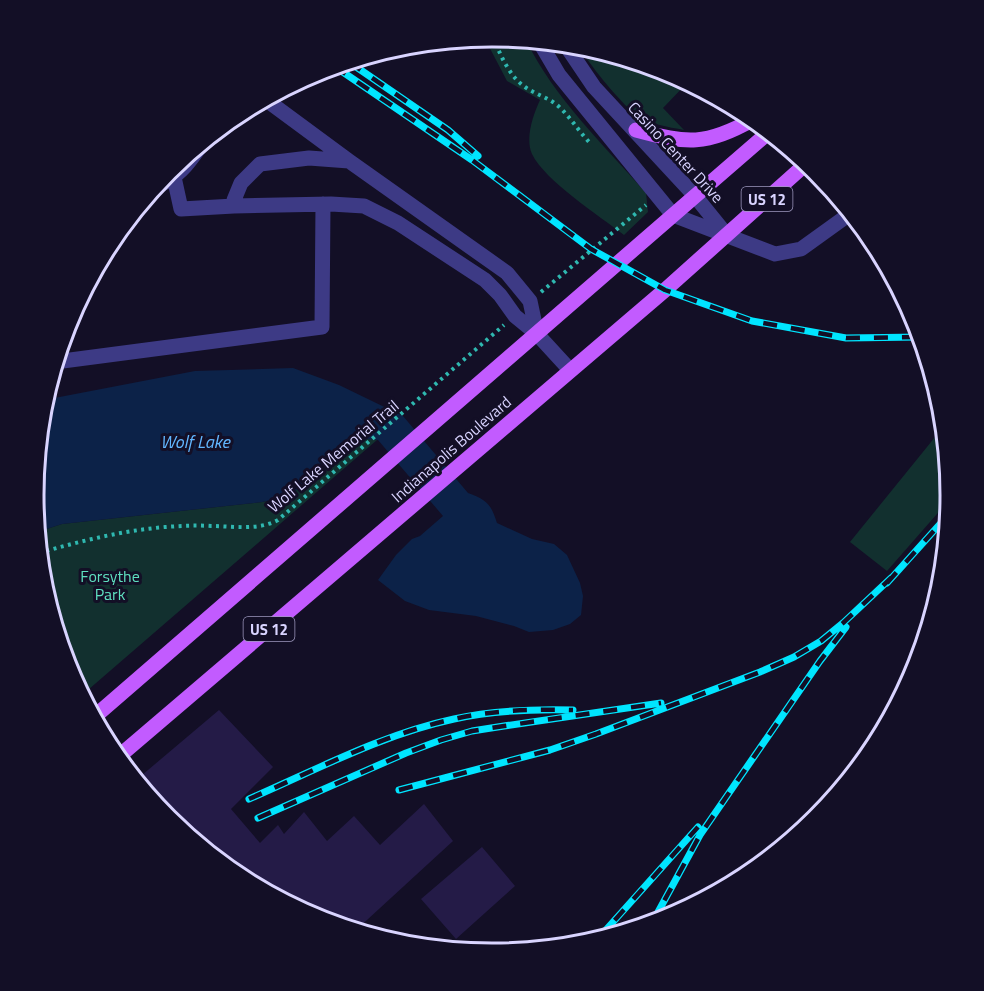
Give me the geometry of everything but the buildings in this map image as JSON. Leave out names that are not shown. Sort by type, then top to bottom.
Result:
[{"type":"main road","points":[[636,130],[682,141],[705,140],[743,125]]},
{"type":"main road","name":"Indianapolis Boulevard","points":[[100,712],[762,138]]},
{"type":"main road","name":"Indianapolis Boulevard","points":[[124,752],[456,469],[800,169]]},
{"type":"street","points":[[544,50],[559,75],[673,215]]},
{"type":"street","name":"Casino Center Drive","points":[[572,55],[594,87],[620,117],[636,130],[727,235]]},
{"type":"street","points":[[273,105],[507,273],[530,301],[537,334]]},
{"type":"street","points":[[234,203],[241,183],[260,165],[309,158],[349,161]]},
{"type":"street","points":[[174,179],[181,208],[234,203],[364,206],[398,223],[485,280],[500,294],[515,316],[537,334],[570,370]]},
{"type":"street","points":[[64,361],[322,327],[323,204]]},
{"type":"street","name":"Casino Center Drive","points":[[673,215],[727,235]]},
{"type":"street","points":[[727,235],[775,254],[801,249],[844,218]]},
{"type":"path","points":[[497,47],[514,77],[526,88],[543,95],[559,106],[593,146]]},
{"type":"path","points":[[555,281],[648,203],[641,196]]},
{"type":"path","name":"Wolf Lake Memorial Trail","points":[[47,551],[125,531],[186,526],[255,527],[271,524],[507,323]]},
{"type":"green space","points":[[489,47],[531,49],[565,101],[646,193],[648,212],[624,235],[560,186],[539,164],[532,154],[529,141],[533,119],[540,100],[507,81]]},
{"type":"green space","points":[[587,58],[608,62],[681,89],[663,108],[684,130],[652,123],[635,114],[621,101]]},
{"type":"green space","points":[[937,435],[940,466],[940,511],[887,571],[850,542]]},
{"type":"green space","name":"Forsythe Park","points":[[367,438],[377,440],[88,690],[67,640],[59,612],[52,583],[44,530],[62,524],[262,502],[289,496],[333,459],[344,457]]},
{"type":"water","name":"Wolf Lake","points":[[293,368],[339,385],[403,416],[468,493],[487,504],[493,511],[497,523],[532,539],[554,544],[567,555],[580,583],[583,596],[581,615],[570,624],[553,630],[529,632],[476,616],[429,610],[405,601],[378,580],[396,555],[412,539],[420,536],[443,516],[378,440],[367,439],[344,457],[333,459],[289,496],[262,502],[62,524],[44,530],[44,466],[54,398],[195,371]]},
{"type":"railway","points":[[358,68],[448,130],[478,156]]},
{"type":"railway","points":[[344,73],[472,160],[591,249],[665,290],[752,321],[846,338],[911,337]]},
{"type":"railway","points":[[887,583],[940,524]]},
{"type":"railway","points":[[399,790],[550,750],[760,672],[794,657],[821,641],[891,578]]},
{"type":"railway","points":[[658,912],[700,835],[846,627]]},
{"type":"railway","points":[[258,818],[406,753],[472,731],[661,703]]},
{"type":"railway","points":[[249,799],[376,743],[428,726],[469,716],[499,712],[573,710]]},
{"type":"railway","points":[[606,929],[698,827]]}]
